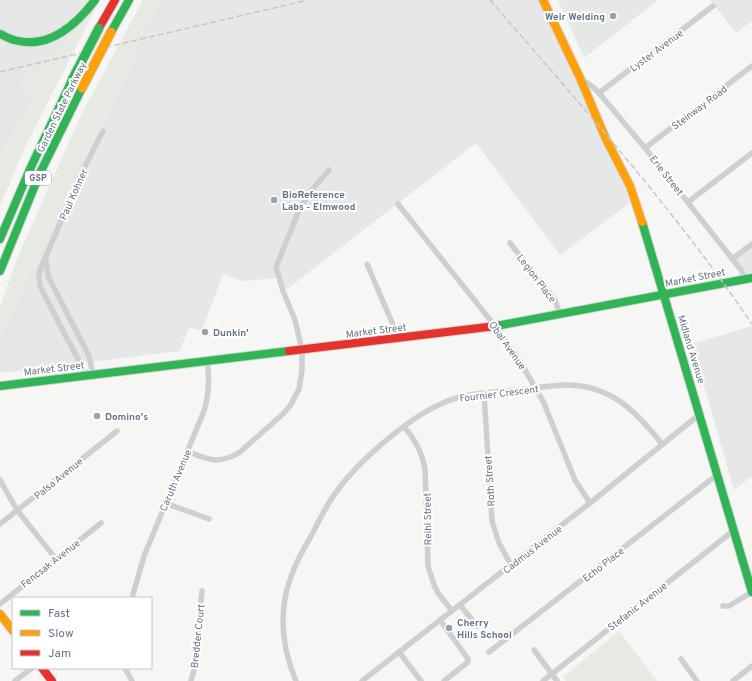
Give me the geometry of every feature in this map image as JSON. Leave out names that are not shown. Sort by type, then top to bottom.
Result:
[{"type":"main road","points":[[0,34],[22,42],[50,40],[63,33],[76,23],[86,13],[95,0]]},
{"type":"main road","name":"Garden State Parkway","points":[[0,239],[30,168],[72,80],[115,0]]},
{"type":"main road","name":"Garden State Parkway","points":[[0,271],[40,173],[82,88],[129,0]]},
{"type":"main road","name":"Midland Avenue","points":[[543,0],[580,78],[605,137],[636,201],[752,592]]},
{"type":"main road","name":"Market Street","points":[[0,386],[495,326],[749,278]]},
{"type":"main road","points":[[0,614],[12,630]]},
{"type":"main road","points":[[43,669],[52,681]]},
{"type":"street","name":"Lyster Avenue","points":[[599,93],[713,6]]},
{"type":"street","name":"Steinway Road","points":[[645,148],[752,66]]},
{"type":"street","name":"Erie Street","points":[[580,78],[599,93],[645,148],[732,259],[749,278]]},
{"type":"street","name":"Paul Kohner","points":[[90,375],[64,335],[40,286],[39,278],[40,270],[82,172],[103,131]]},
{"type":"street","points":[[688,202],[752,153]]},
{"type":"street","points":[[187,451],[212,460],[227,458],[240,452],[283,414],[295,399],[299,389],[302,370],[302,350],[295,320],[283,291],[276,267],[300,208],[310,192],[329,170]]},
{"type":"street","name":"Obal Avenue","points":[[398,204],[495,326],[518,358],[543,401],[575,480],[590,503]]},
{"type":"street","name":"Legion Place","points":[[510,243],[555,300],[560,314]]},
{"type":"street","points":[[732,259],[752,244]]},
{"type":"street","name":"Paul Kohner","points":[[46,257],[48,276],[89,356],[90,375]]},
{"type":"street","points":[[367,264],[394,327],[396,339]]},
{"type":"street","name":"Caruth Avenue","points":[[132,597],[144,556],[204,411],[210,375],[207,361]]},
{"type":"street","name":"Fournier Crescent","points":[[296,681],[287,656],[283,628],[284,599],[291,574],[297,561],[331,500],[347,480],[369,457],[423,413],[459,397],[484,393],[571,386],[595,390],[619,401],[637,414],[662,444]]},
{"type":"street","name":"Roth Street","points":[[484,393],[492,521],[499,543],[511,565]]},
{"type":"street","name":"Cadmus Avenue","points":[[362,681],[590,503],[700,414]]},
{"type":"street","name":"Reihl Street","points":[[404,427],[416,442],[424,464],[428,543],[427,556],[430,575],[438,593],[452,611]]},
{"type":"street","name":"Palsa Avenue","points":[[0,524],[117,431]]},
{"type":"street","name":"Echo Place","points":[[490,652],[717,475]]},
{"type":"street","points":[[0,480],[17,510],[56,559]]},
{"type":"street","points":[[165,503],[209,519]]},
{"type":"street","name":"Fencsak Avenue","points":[[0,604],[101,523]]},
{"type":"street","name":"Stefanic Avenue","points":[[543,681],[733,531]]},
{"type":"street","name":"Bredder Court","points":[[191,681],[194,670],[202,591]]},
{"type":"street","points":[[723,606],[729,606],[752,592]]},
{"type":"street","points":[[460,605],[477,626]]},
{"type":"street","points":[[440,620],[468,659],[468,662],[444,681]]},
{"type":"street","points":[[534,650],[558,681]]},
{"type":"street","points":[[399,652],[421,681]]},
{"type":"street","points":[[681,659],[697,681]]},
{"type":"street","points":[[733,681],[752,666]]},
{"type":"street","points":[[15,681],[31,669]]},
{"type":"street","points":[[126,669],[132,681]]},
{"type":"shaded area","points":[[0,0],[83,0],[67,44],[20,79],[33,101],[0,158]]},
{"type":"shaded area","points":[[83,0],[100,0],[26,145],[0,206],[0,158],[33,101],[20,79],[67,44]]},
{"type":"shaded area","points":[[143,0],[160,0],[137,41],[134,58],[0,334],[0,307],[18,256],[82,113]]},
{"type":"shaded area","points":[[160,0],[538,0],[624,185],[630,203],[560,255],[476,143],[286,290],[280,278],[242,281],[223,274],[202,331],[189,327],[180,351],[0,373],[0,334],[134,58],[137,41]]},
{"type":"shaded area","points":[[558,0],[658,0],[584,58]]},
{"type":"shaded area","points":[[710,0],[752,0],[752,20],[736,33]]},
{"type":"shaded area","points":[[752,245],[752,275],[746,276],[734,259]]},
{"type":"shaded area","points":[[751,326],[752,476],[734,490],[692,344]]},
{"type":"shaded area","points":[[619,631],[657,681],[566,681],[563,677]]},
{"type":"railway","points":[[0,72],[308,0]]},
{"type":"railway","points":[[490,0],[626,158],[691,240],[752,324]]},
{"type":"traffic: fast","points":[[0,34],[12,40],[27,42],[50,38],[70,26],[95,0]]},
{"type":"traffic: fast","points":[[111,32],[129,0]]},
{"type":"traffic: fast","points":[[72,80],[99,28]]},
{"type":"traffic: fast","points":[[0,239],[30,169],[72,80]]},
{"type":"traffic: fast","points":[[0,271],[40,173],[82,88]]},
{"type":"traffic: fast","points":[[642,222],[752,592]]},
{"type":"traffic: fast","points":[[496,326],[752,278]]},
{"type":"traffic: fast","points":[[0,386],[289,351]]},
{"type":"traffic: slow","points":[[543,0],[580,78],[605,137],[630,186],[642,222]]},
{"type":"traffic: slow","points":[[82,88],[111,32]]},
{"type":"traffic: slow","points":[[0,614],[12,630]]},
{"type":"traffic: jam","points":[[99,28],[115,0]]},
{"type":"traffic: jam","points":[[289,351],[496,326]]},
{"type":"traffic: jam","points":[[43,669],[52,681]]},
{"type":"place","name":"Weir Welding","points":[[613,16]]},
{"type":"place","name":"BioReference Labs - Elmwood","points":[[274,200]]},
{"type":"place","name":"Dunkin'","points":[[205,332]]},
{"type":"place","name":"Domino's","points":[[97,416]]},
{"type":"place","name":"Cherry Hills School","points":[[449,628]]}]
